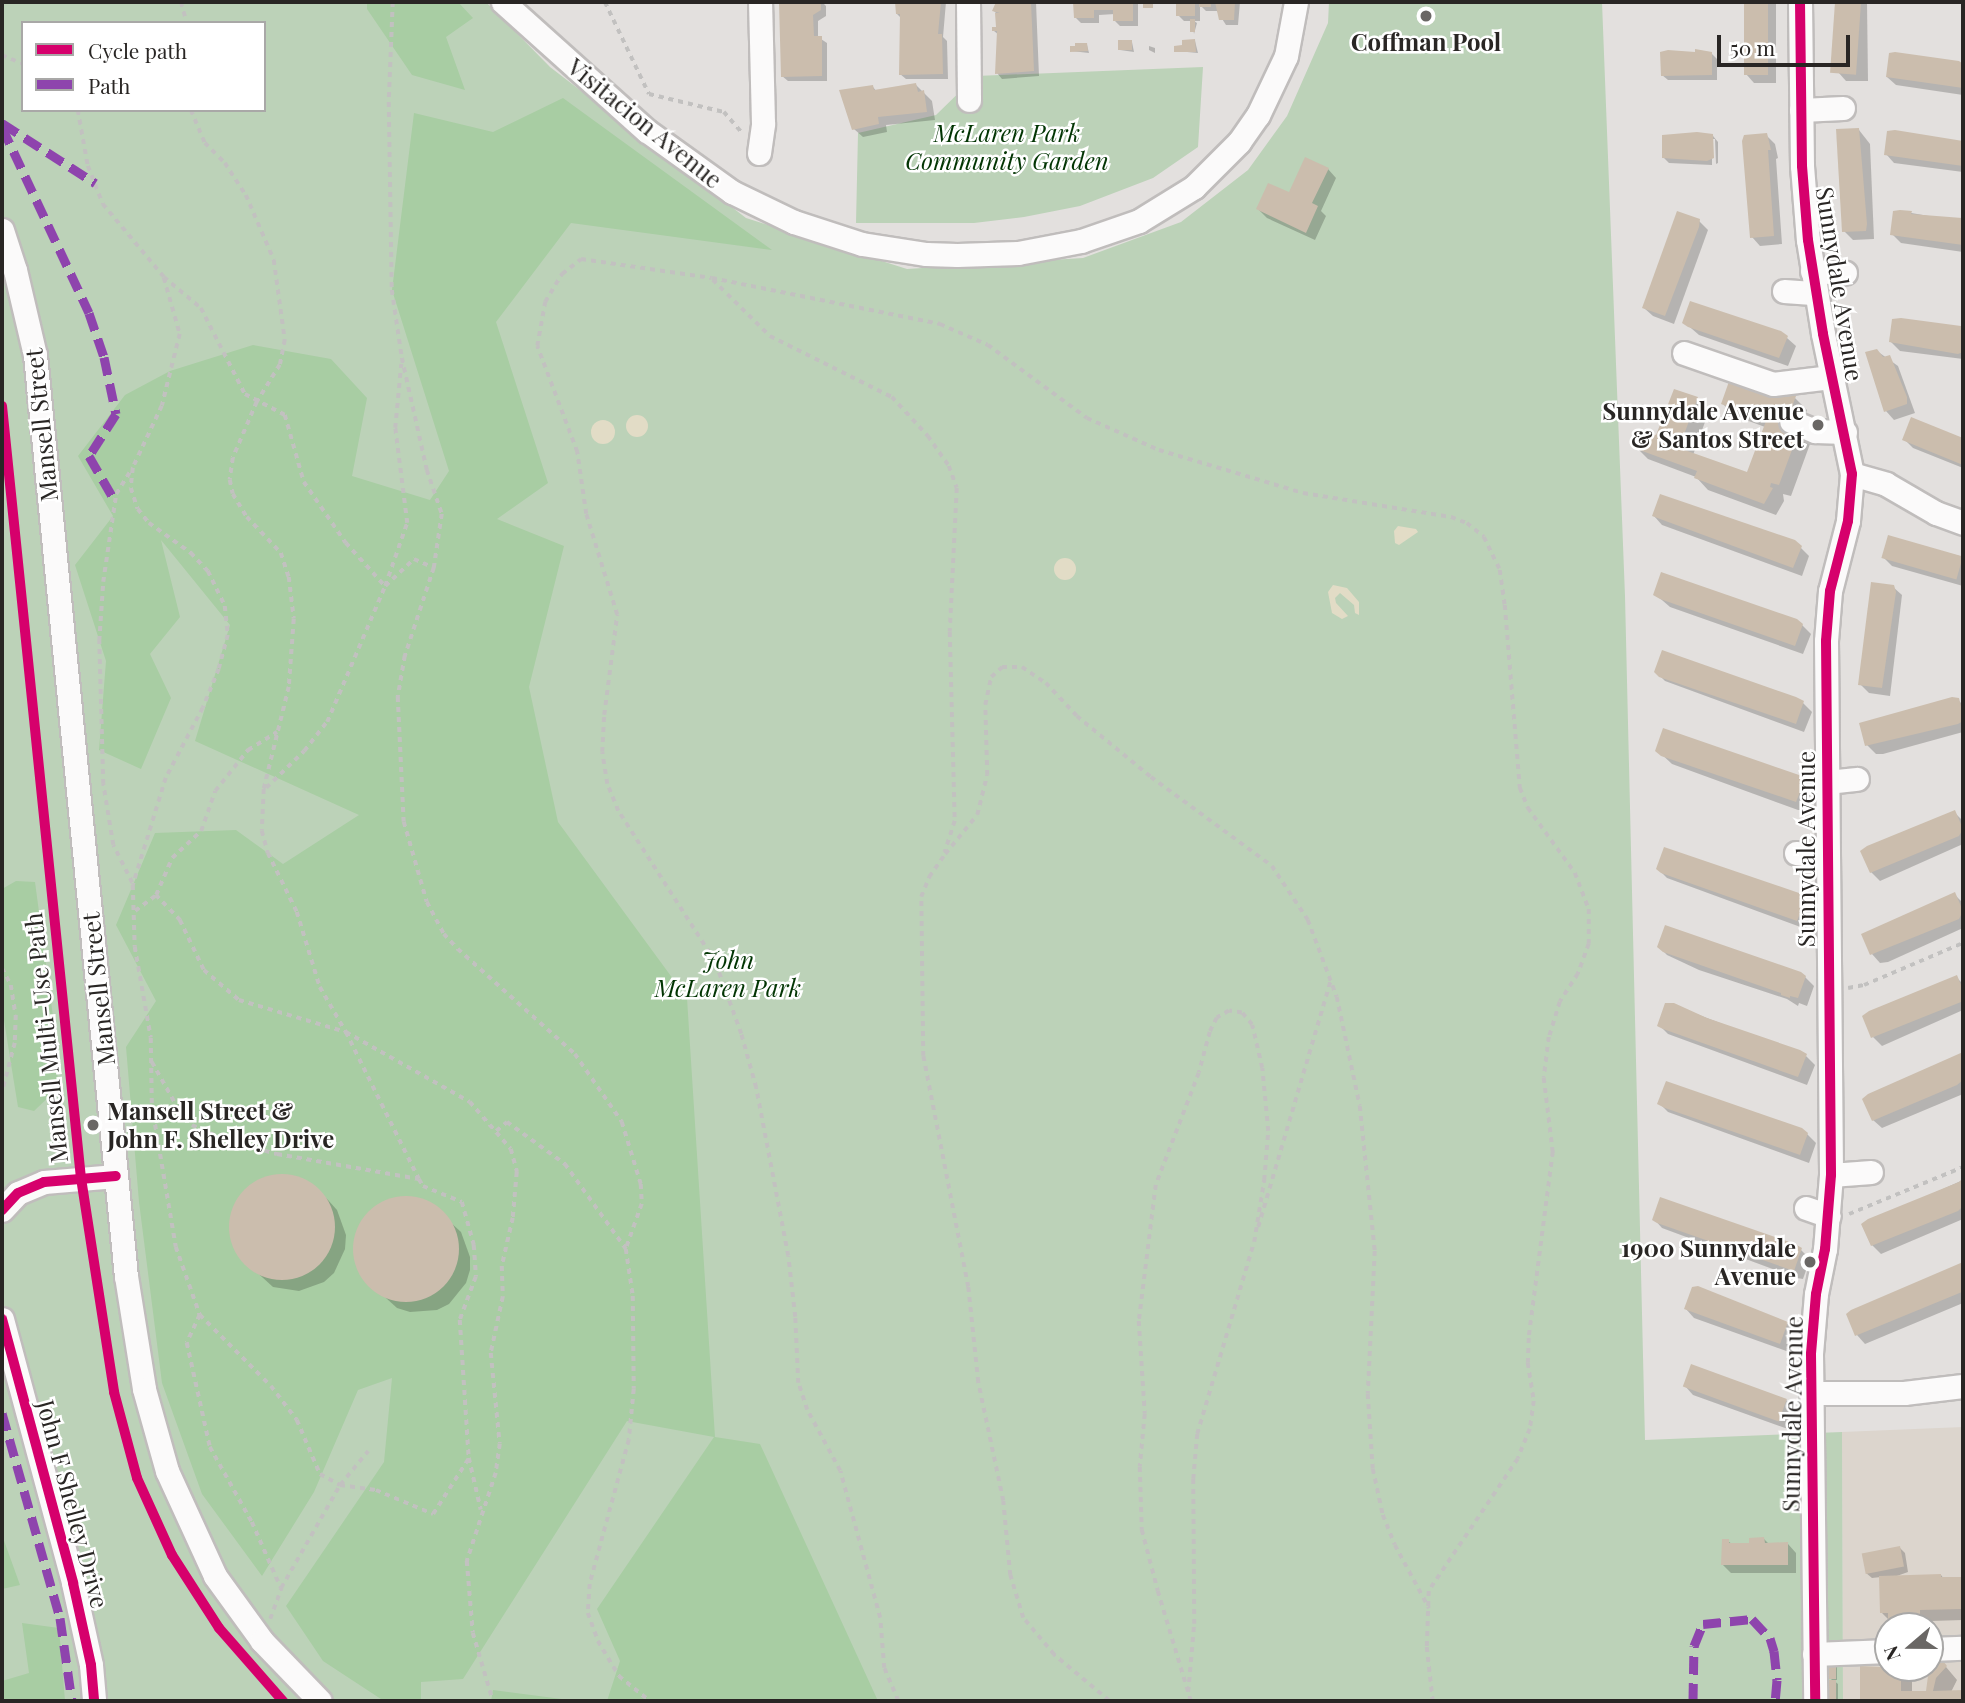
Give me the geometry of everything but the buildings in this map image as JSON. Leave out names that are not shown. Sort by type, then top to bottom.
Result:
[{"type":"street","name":"Visitacion Avenue","points":[[503,2],[647,131],[732,192],[794,222],[850,241],[897,250],[957,255],[1018,253],[1081,241],[1139,221],[1194,187],[1239,142],[1258,116],[1286,56],[1296,2]]},
{"type":"street","points":[[759,153],[763,123],[760,2]]},
{"type":"street","points":[[968,2],[969,100]]},
{"type":"street","name":"Sunnydale Avenue","points":[[1800,2],[1804,203],[1814,282],[1852,474],[1848,522],[1827,615],[1831,1175],[1829,1216],[1812,1324],[1815,1701]]},
{"type":"street","points":[[1801,110],[1843,108]]},
{"type":"street","name":"Mansell Street","points":[[2,230],[15,270],[35,355],[135,1345],[167,1471],[215,1576],[262,1642],[320,1701]]},
{"type":"street","points":[[1784,291],[1845,273]]},
{"type":"street","points":[[1684,354],[1773,384],[1831,377]]},
{"type":"street","points":[[1791,421],[1815,431],[1845,432]]},
{"type":"street","points":[[1852,474],[1885,484],[1936,513],[1963,523]]},
{"type":"street","points":[[1827,782],[1857,779]]},
{"type":"street","points":[[1796,853],[1828,857]]},
{"type":"street","points":[[1831,1175],[1871,1172]]},
{"type":"street","points":[[2,1210],[18,1193],[44,1182],[116,1176]]},
{"type":"street","points":[[1805,1208],[1829,1216]]},
{"type":"street","name":"John F Shelley Drive","points":[[2,1319],[73,1583],[90,1664],[94,1701]]},
{"type":"street","points":[[1811,1393],[1904,1393],[1963,1386]]},
{"type":"street","points":[[1944,1649],[1963,1648]]},
{"type":"street","points":[[1814,1654],[1874,1652]]},
{"type":"path","points":[[181,2],[186,21]]},
{"type":"path","points":[[393,2],[389,102],[392,290],[402,358],[427,470],[442,514],[433,568],[405,656],[398,697],[404,822],[427,902],[444,934],[575,1054],[622,1122],[641,1184],[642,1204],[626,1249]]},
{"type":"path","points":[[605,2],[649,94],[724,112],[759,153]]},
{"type":"path","points":[[2,55],[21,63]]},
{"type":"path","points":[[78,112],[88,166],[103,204],[164,277],[201,308],[245,394],[285,415],[304,482],[346,543],[385,586]]},
{"type":"path","points":[[192,112],[205,143],[225,163],[246,195],[274,260],[285,340],[280,365],[257,402],[233,458],[230,480],[233,494],[247,517],[281,553],[289,577],[294,619],[289,687],[264,789],[262,831],[268,853],[297,912],[320,987],[346,1032],[419,1179],[423,1186],[462,1202],[474,1245],[476,1277],[460,1320],[469,1458],[481,1512]]},
{"type":"path","points":[[898,1701],[884,1668],[880,1618],[840,1471],[807,1410],[798,1383],[795,1317],[788,1256],[755,1088],[741,1034],[715,962],[618,811],[607,783],[602,752],[604,715],[617,615],[586,514],[577,452],[537,346],[545,302],[562,274],[581,259],[712,278],[940,324],[988,345],[1087,418],[1159,450],[1303,493],[1451,517],[1467,523],[1484,537],[1500,570],[1520,788],[1528,808],[1575,873],[1589,909],[1589,944],[1578,974],[1560,1002],[1549,1037],[1544,1078],[1553,1152],[1529,1338],[1528,1363],[1534,1401],[1530,1429],[1518,1459],[1429,1591],[1427,1647],[1433,1701]]},
{"type":"path","points":[[133,885],[113,845],[103,784],[99,641],[103,582],[116,494],[133,468],[162,406],[180,334],[164,277]]},
{"type":"path","points":[[712,278],[770,336],[892,397],[928,436],[949,466],[957,488],[950,632],[955,821],[945,854]]},
{"type":"path","points":[[264,789],[304,751],[327,722],[385,586],[407,523],[395,428],[402,358]]},
{"type":"path","points":[[133,468],[131,488],[138,509],[149,523],[191,553],[208,571],[225,606],[228,635],[219,669],[203,708],[166,778],[133,885],[135,947],[152,1038],[152,1105],[176,1247],[200,1315],[271,1385],[297,1420],[320,1474],[340,1485],[376,1490],[433,1514],[469,1458]]},
{"type":"path","points":[[385,586],[414,559],[433,568]]},
{"type":"path","points":[[1109,1701],[1054,1655],[1023,1618],[1010,1575],[1003,1502],[978,1382],[968,1287],[923,1056],[921,897],[929,877],[977,815],[987,775],[985,705],[991,677],[1002,667],[1022,667],[1046,683],[1077,716],[1151,777],[1272,866],[1308,920],[1331,979],[1360,1107],[1375,1251],[1368,1394],[1373,1469],[1383,1515],[1395,1545],[1430,1611]]},
{"type":"path","points":[[135,911],[156,895],[172,858],[201,831],[215,790],[248,750],[278,732]]},
{"type":"path","points":[[156,895],[180,920],[204,970],[239,1000],[346,1032],[470,1102],[510,1149],[517,1172],[513,1218],[502,1266],[503,1297],[491,1353],[500,1444],[496,1473],[467,1561],[473,1633],[493,1701]]},
{"type":"path","points":[[1828,991],[1864,985],[1963,943]]},
{"type":"path","points":[[2,968],[11,985],[16,1015],[15,1043],[2,1093]]},
{"type":"path","points":[[1188,1692],[1194,1624],[1193,1479],[1197,1434],[1331,979]]},
{"type":"path","points":[[1191,1701],[1142,1530],[1140,1467],[1145,1413],[1139,1321],[1156,1185],[1199,1073],[1210,1032],[1216,1018],[1229,1011],[1242,1013],[1252,1025],[1262,1069],[1268,1130],[1264,1180],[1254,1242]]},
{"type":"path","points":[[152,1062],[179,1110],[192,1125],[226,1140],[277,1154],[419,1179]]},
{"type":"path","points":[[496,1131],[507,1122],[565,1164],[626,1249],[633,1296],[634,1376],[629,1440],[590,1584],[588,1613],[598,1641],[619,1676],[650,1701]]},
{"type":"path","points":[[1829,1216],[1854,1213],[1963,1167]]},
{"type":"path","points":[[200,1315],[187,1343],[211,1447],[251,1522],[281,1588]]},
{"type":"path","points":[[262,1642],[281,1588],[340,1485],[368,1451]]},
{"type":"path","points":[[263,1680],[284,1701]]},
{"type":"shaded area","points":[[1963,1427],[1963,1701],[1843,1701],[1842,1432]]},
{"type":"green space","name":"John McLaren Park","points":[[2,2],[486,2],[550,67],[746,218],[907,269],[1083,258],[1181,222],[1248,170],[1287,116],[1328,23],[1329,2],[1602,2],[1625,596],[1645,1440],[1842,1432],[1843,1701],[2,1701]]},
{"type":"green space","points":[[367,2],[458,2],[473,18],[446,37],[465,90],[412,75],[367,9]]},
{"type":"green space","name":"McLaren Park Community Garden","points":[[1203,67],[1198,147],[1153,178],[1080,206],[1024,217],[974,223],[856,223],[858,133],[936,115],[976,76]]},
{"type":"green space","points":[[563,98],[772,250],[571,223],[496,322],[548,483],[497,519],[564,546],[529,687],[558,822],[687,998],[715,1437],[760,1444],[878,1701],[607,1701],[620,1661],[597,1609],[714,1437],[627,1421],[463,1679],[421,1682],[421,1701],[384,1701],[323,1661],[286,1606],[384,1462],[392,1378],[358,1390],[314,1492],[262,1576],[202,1494],[162,1383],[139,1202],[126,1047],[156,1001],[116,925],[155,833],[236,830],[283,864],[359,815],[195,741],[230,625],[161,540],[180,617],[150,654],[171,698],[141,769],[99,750],[106,661],[75,565],[113,516],[78,456],[125,395],[170,371],[253,345],[331,359],[367,398],[352,476],[430,500],[449,471],[392,290],[414,113],[493,132]]},
{"type":"green space","points":[[16,881],[35,882],[59,1061],[56,1090],[34,1111],[18,1107],[2,1008],[2,889]]},
{"type":"green space","points":[[2,1535],[20,1585],[2,1589]]},
{"type":"green space","points":[[22,1623],[59,1628],[65,1701],[2,1701],[2,1681],[29,1673]]},
{"type":"green space","points":[[493,1690],[577,1701],[491,1701]]},
{"type":"sand","points":[[637,415],[645,418],[648,426],[645,434],[637,437],[629,434],[626,426],[629,418]]},
{"type":"sand","points":[[603,420],[614,427],[615,432],[608,443],[603,444],[592,437],[591,432],[598,421]]},
{"type":"sand","points":[[1398,526],[1416,529],[1418,532],[1399,545],[1395,543],[1394,531]]},
{"type":"sand","points":[[1065,558],[1075,565],[1076,569],[1069,579],[1065,580],[1055,573],[1054,569],[1061,559]]},
{"type":"sand","points":[[1333,585],[1347,588],[1359,602],[1359,615],[1355,613],[1354,605],[1340,593],[1335,598],[1336,603],[1348,616],[1342,619],[1332,613],[1328,592]]},
{"type":"marked path","points":[[2,123],[95,183]]},
{"type":"marked path","points":[[2,127],[89,313],[104,357],[116,414],[89,456],[115,501]]},
{"type":"marked path","points":[[2,1413],[60,1618],[72,1701]]},
{"type":"marked path","points":[[1693,1701],[1694,1646],[1703,1624],[1752,1619],[1770,1638],[1774,1651],[1777,1680],[1775,1701]]},
{"type":"cycle path","points":[[1800,2],[1802,166],[1808,240],[1823,334],[1852,474],[1848,521],[1830,591],[1826,641],[1831,1175],[1825,1249],[1816,1294],[1811,1354],[1815,1701]]},
{"type":"cycle path","name":"Mansell Multi-Use Path","points":[[2,406],[81,1178],[114,1392],[137,1478],[172,1555],[219,1628],[283,1701]]},
{"type":"cycle path","points":[[2,1210],[18,1193],[44,1182],[116,1176]]},
{"type":"cycle path","points":[[2,1319],[73,1583],[91,1665],[94,1701]]},
{"type":"place","name":"Coffman Pool","points":[[1426,16]]},
{"type":"place","name":"Sunnydale Avenue & Santos Street","points":[[1818,425]]},
{"type":"place","name":"Mansell Street & John F. Shelley Drive","points":[[93,1125]]},
{"type":"place","name":"1900 Sunnydale Avenue","points":[[1810,1262]]}]
